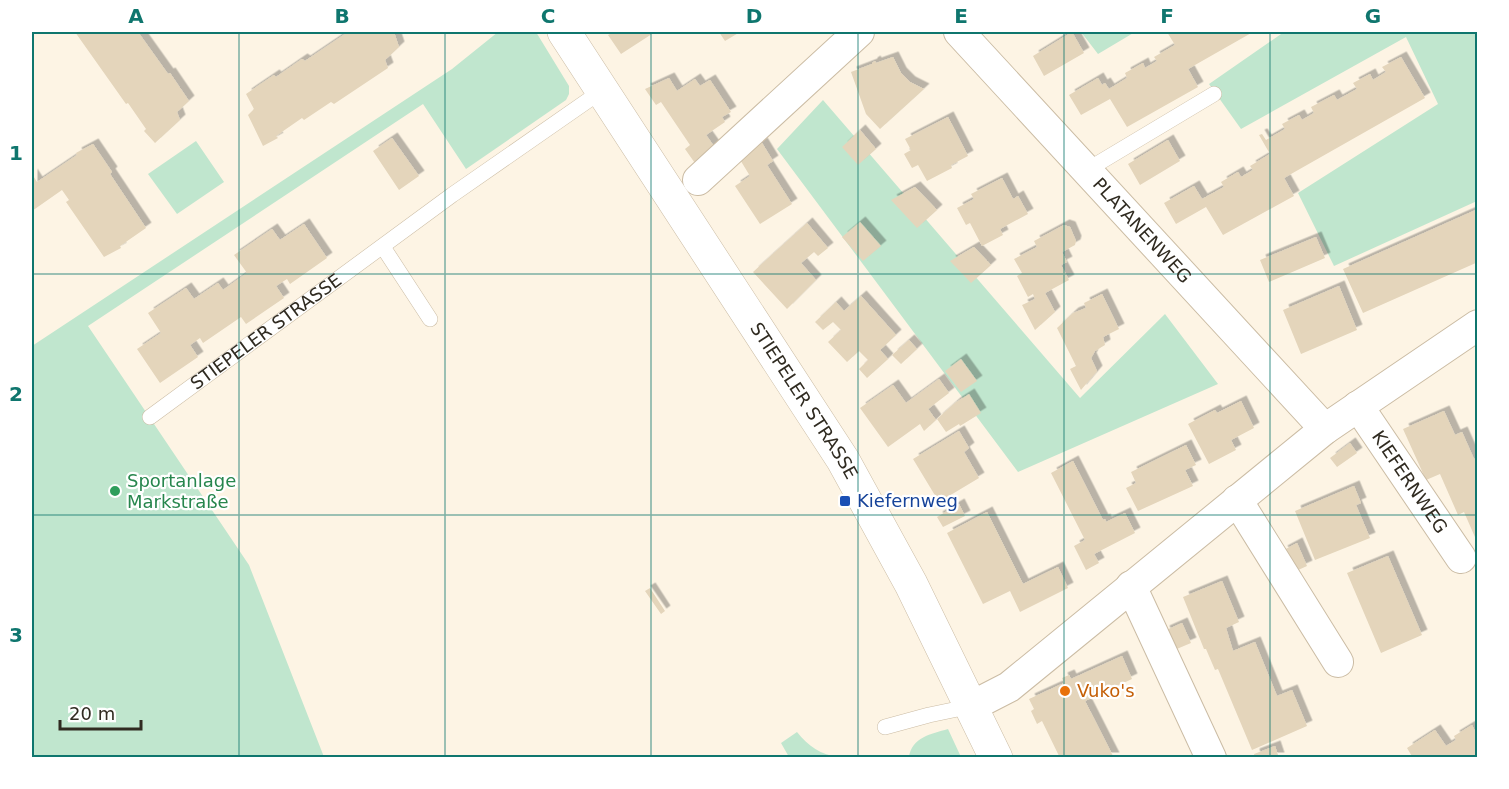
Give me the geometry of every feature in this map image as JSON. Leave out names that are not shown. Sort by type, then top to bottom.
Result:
[{"type":"street","name":"STIEPELER STRASSE","points":[[564,32],[843,460],[911,584],[996,758]]},
{"type":"street","points":[[698,180],[859,32]]},
{"type":"street","name":"PLATANENWEG","points":[[959,32],[1325,429]]},
{"type":"street","points":[[972,706],[1009,687],[1325,429],[1478,325]]},
{"type":"street","name":"KIEFERNWEG","points":[[1358,406],[1461,558]]},
{"type":"street","points":[[1237,500],[1338,662]]},
{"type":"street","points":[[1131,586],[1211,758]]},
{"type":"lane","name":"STIEPELER STRASSE","points":[[150,417],[382,247],[603,90]]},
{"type":"lane","points":[[1087,170],[1214,94]]},
{"type":"lane","points":[[382,247],[430,319]]},
{"type":"lane","points":[[885,727],[972,706]]},
{"type":"green space","name":"Sportanlage Markstraße","points":[[498,32],[536,32],[569,86],[566,100],[466,169],[423,104],[88,326],[249,565],[324,757],[32,758],[32,346],[452,69]]},
{"type":"green space","points":[[1081,32],[1135,32],[1098,54]]},
{"type":"green space","points":[[1284,32],[1477,32],[1477,201],[1334,266],[1298,193],[1438,104],[1406,37],[1241,129],[1209,84]]},
{"type":"green space","points":[[823,100],[1080,398],[1165,314],[1218,384],[1018,472],[777,149]]},
{"type":"green space","points":[[196,141],[224,182],[177,214],[148,174]]},
{"type":"green space","points":[[948,729],[961,757],[909,757],[914,745],[923,737]]},
{"type":"green space","points":[[797,732],[815,749],[839,757],[789,757],[781,743]]},
{"type":"building","points":[[75,32],[138,32],[189,101],[177,112],[180,120],[155,143],[144,131],[146,129],[128,103],[126,104]]},
{"type":"building","points":[[348,32],[394,32],[399,47],[385,60],[388,68],[334,104],[331,102],[304,120],[302,118],[276,136],[278,138],[263,146],[248,115],[254,109],[246,94],[302,59],[305,61]]},
{"type":"building","points":[[614,32],[655,32],[621,54],[608,35]]},
{"type":"building","points":[[719,32],[740,32],[725,41]]},
{"type":"building","points":[[1072,32],[1084,53],[1044,76],[1033,56]]},
{"type":"building","points":[[1167,32],[1253,32],[1188,69],[1198,87],[1127,127],[1110,99],[1081,115],[1069,95],[1098,78],[1102,85],[1105,83],[1109,89],[1127,78],[1125,73],[1143,63],[1145,68],[1157,61],[1154,57],[1175,45]]},
{"type":"building","points":[[893,57],[901,73],[910,82],[924,89],[880,129],[866,114],[851,72],[875,61],[876,63]]},
{"type":"building","points":[[1401,57],[1425,98],[1284,178],[1294,196],[1223,235],[1206,207],[1176,224],[1164,203],[1194,186],[1202,199],[1224,187],[1221,182],[1238,172],[1241,177],[1253,170],[1250,166],[1270,154],[1259,135],[1262,134],[1266,140],[1285,129],[1282,124],[1299,115],[1302,120],[1314,113],[1311,107],[1334,95],[1337,100],[1357,89],[1353,83],[1370,74],[1373,80],[1386,72],[1382,67]]},
{"type":"building","points":[[669,78],[677,91],[695,79],[700,86],[710,80],[731,112],[722,117],[725,122],[706,135],[716,149],[697,166],[685,149],[690,145],[661,102],[656,105],[645,89]]},
{"type":"building","points":[[948,117],[968,156],[951,165],[952,168],[927,181],[918,165],[912,168],[904,154],[911,150],[905,139]]},
{"type":"building","points":[[860,130],[876,149],[858,165],[842,147]]},
{"type":"building","points":[[392,138],[419,176],[399,190],[373,151]]},
{"type":"building","points":[[1168,140],[1180,161],[1140,185],[1128,164]]},
{"type":"building","points":[[762,143],[773,161],[767,165],[792,204],[760,224],[735,186],[750,176],[739,158]]},
{"type":"building","points":[[93,144],[146,228],[120,246],[121,248],[104,257],[66,202],[69,200],[62,190],[32,211],[32,174],[37,182],[77,155],[76,153]]},
{"type":"building","points":[[1002,178],[1013,199],[1018,196],[1028,214],[1000,229],[1003,235],[982,246],[970,223],[966,225],[957,208],[974,199],[971,194]]},
{"type":"building","points":[[915,187],[937,210],[917,228],[891,200]]},
{"type":"building","points":[[1478,209],[1478,262],[1363,313],[1343,269]]},
{"type":"building","points":[[860,222],[881,246],[863,261],[842,237]]},
{"type":"building","points":[[807,223],[828,248],[818,256],[814,252],[801,263],[816,280],[787,309],[753,272]]},
{"type":"building","points":[[304,224],[327,258],[290,284],[287,279],[276,286],[284,298],[246,324],[241,317],[203,343],[200,338],[190,345],[198,357],[160,383],[137,349],[161,333],[148,313],[186,288],[194,299],[218,283],[223,290],[247,273],[234,255],[272,229],[280,240]]},
{"type":"building","points":[[1064,225],[1070,227],[1076,241],[1075,245],[1062,252],[1067,262],[1061,265],[1069,280],[1045,293],[1055,312],[1035,330],[1022,305],[1035,299],[1033,294],[1028,297],[1017,276],[1022,273],[1014,259],[1037,247],[1034,241]]},
{"type":"building","points":[[1316,237],[1325,258],[1269,282],[1260,260]]},
{"type":"building","points":[[974,247],[991,265],[971,283],[950,261]]},
{"type":"building","points":[[1339,286],[1357,330],[1301,354],[1283,310]]},
{"type":"building","points":[[1102,294],[1119,329],[1103,337],[1105,345],[1095,351],[1091,358],[1097,371],[1081,390],[1070,369],[1076,366],[1057,328],[1073,313],[1086,308],[1084,303]]},
{"type":"building","points":[[861,296],[896,335],[880,350],[888,359],[867,378],[859,369],[868,360],[859,351],[847,362],[828,342],[841,330],[833,322],[823,330],[815,322],[836,302],[844,311]]},
{"type":"building","points":[[909,340],[917,349],[901,364],[892,355]]},
{"type":"building","points":[[961,359],[977,381],[961,392],[945,371]]},
{"type":"building","points":[[939,379],[949,393],[928,409],[936,420],[924,431],[920,424],[888,447],[860,408],[893,385],[906,403]]},
{"type":"building","points":[[969,394],[981,413],[946,432],[937,419]]},
{"type":"building","points":[[1241,401],[1254,428],[1231,440],[1236,450],[1209,464],[1188,424],[1215,410],[1217,413]]},
{"type":"building","points":[[1444,411],[1455,435],[1462,432],[1474,459],[1478,458],[1478,544],[1464,512],[1458,515],[1440,474],[1426,480],[1403,429]]},
{"type":"building","points":[[959,431],[969,448],[964,452],[979,478],[939,502],[913,459]]},
{"type":"building","points":[[1350,443],[1357,453],[1337,467],[1330,458]]},
{"type":"building","points":[[1186,445],[1196,465],[1185,470],[1193,486],[1138,511],[1126,488],[1136,483],[1131,472]]},
{"type":"building","points":[[1073,461],[1103,520],[1105,519],[1106,522],[1125,513],[1135,533],[1094,554],[1099,563],[1086,570],[1074,546],[1085,540],[1051,473]]},
{"type":"building","points":[[1354,486],[1361,503],[1356,505],[1370,538],[1315,560],[1295,511]]},
{"type":"building","points":[[959,504],[965,516],[943,527],[937,517]]},
{"type":"building","points":[[987,512],[1023,584],[1058,567],[1068,588],[1020,612],[1010,591],[983,604],[947,533]]},
{"type":"building","points":[[1297,543],[1307,566],[1296,571],[1282,551]]},
{"type":"building","points":[[1388,556],[1422,635],[1381,653],[1347,573]]},
{"type":"building","points":[[1222,581],[1239,622],[1226,628],[1233,651],[1255,642],[1277,696],[1292,690],[1307,726],[1252,750],[1218,669],[1215,670],[1204,649],[1183,597]]},
{"type":"building","points":[[650,588],[665,611],[661,614],[645,591]]},
{"type":"building","points":[[1182,623],[1191,643],[1172,651],[1164,631]]},
{"type":"building","points":[[1122,656],[1132,679],[1085,701],[1114,758],[1060,758],[1042,721],[1037,724],[1029,699],[1064,683],[1062,678],[1069,675],[1071,679]]},
{"type":"building","points":[[1472,725],[1475,731],[1478,729],[1478,758],[1413,758],[1407,748],[1435,730],[1446,746],[1456,740],[1454,736]]},
{"type":"building","points":[[1275,746],[1279,758],[1255,758],[1254,754]]},
{"type":"place","name":"Sportanlage Markstraße","points":[[115,491]]},
{"type":"place","name":"Kiefernweg","points":[[845,501]]},
{"type":"place","name":"Vuko's","points":[[1065,691]]}]
